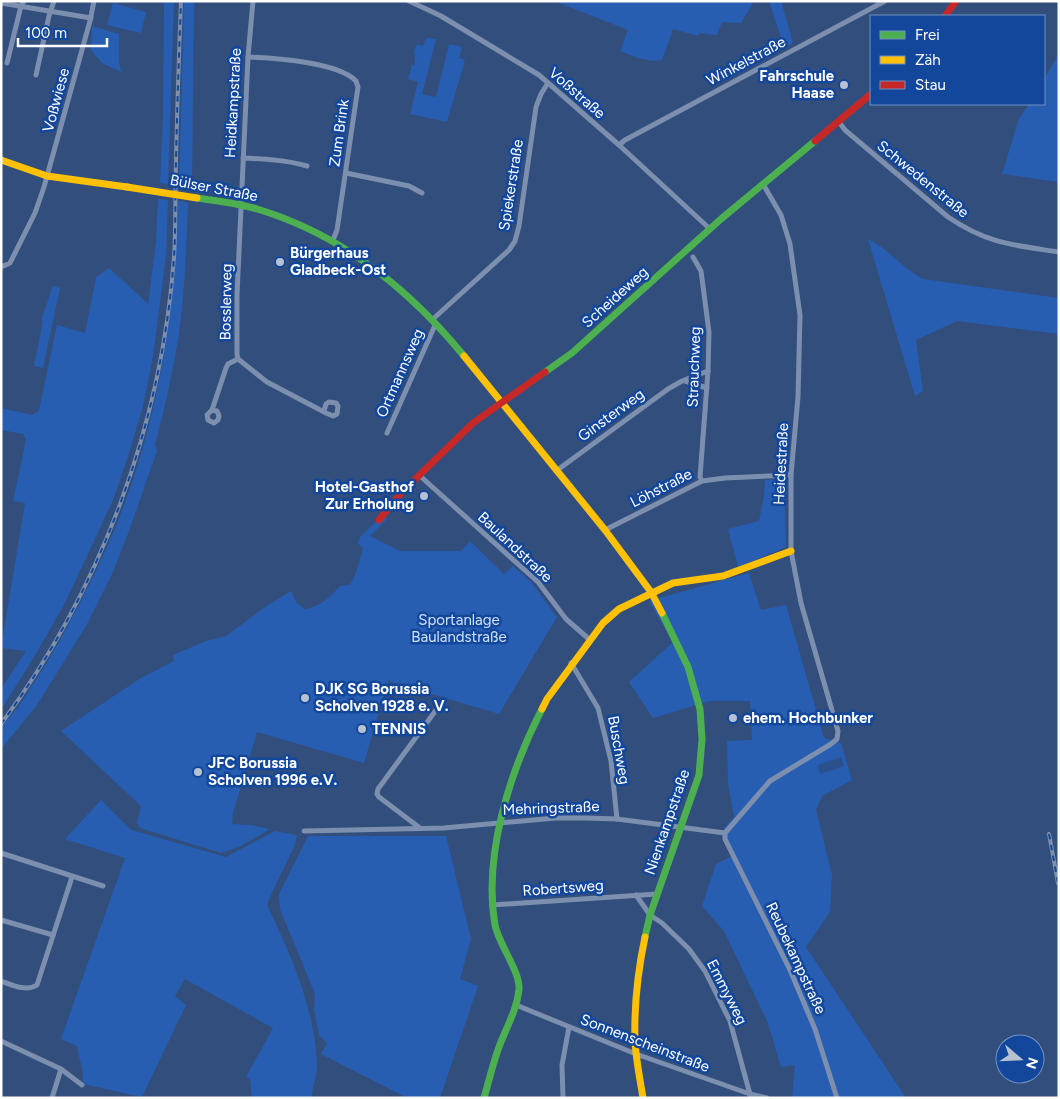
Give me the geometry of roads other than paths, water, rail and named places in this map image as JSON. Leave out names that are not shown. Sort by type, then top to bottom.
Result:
[{"type":"street","points":[[36,75],[54,1]]},
{"type":"street","name":"Voßwiese","points":[[1,267],[10,263],[35,213],[91,18],[94,1]]},
{"type":"street","name":"Heidkampstraße","points":[[241,205],[248,57],[253,1]]},
{"type":"street","name":"Voßstraße","points":[[409,1],[463,28],[539,76],[619,145],[710,229]]},
{"type":"street","name":"Winkelstraße","points":[[619,145],[625,140],[885,1]]},
{"type":"street","points":[[946,15],[956,1]]},
{"type":"street","points":[[1,3],[22,4],[91,18]]},
{"type":"street","points":[[7,63],[22,4]]},
{"type":"street","name":"Zum Brink","points":[[248,57],[311,64],[344,73],[354,78],[358,87],[338,230],[333,240]]},
{"type":"street","name":"Spiekerstraße","points":[[434,321],[502,257],[515,241],[519,226],[536,107],[548,83]]},
{"type":"street","name":"Scheideweg","points":[[379,520],[419,475],[473,423],[572,353],[710,229],[870,95]]},
{"type":"street","name":"Schwedenstraße","points":[[836,125],[940,211],[971,232],[1010,245],[1059,252]]},
{"type":"street","points":[[243,158],[274,159],[306,166]]},
{"type":"street","name":"Bülser Straße","points":[[1,160],[47,176],[241,205],[285,219],[333,240],[365,260],[385,276],[434,321],[501,404]]},
{"type":"street","points":[[346,172],[409,186],[422,193]]},
{"type":"street","name":"Heidestraße","points":[[725,833],[770,781],[831,744],[837,739],[838,731],[801,603],[791,551],[791,475],[798,397],[800,316],[790,244],[781,215],[763,184]]},
{"type":"street","name":"Bosslerweg","points":[[241,205],[236,295],[238,359],[267,382],[324,411]]},
{"type":"street","name":"Strauchweg","points":[[693,256],[701,271],[709,332],[700,477],[702,481]]},
{"type":"street","name":"Ortmannsweg","points":[[387,433],[434,321]]},
{"type":"street","points":[[212,410],[228,364],[238,359]]},
{"type":"street","name":"Ginsterweg","points":[[556,471],[668,389],[682,381],[708,371]]},
{"type":"street","points":[[682,381],[707,388]]},
{"type":"street","name":"Nienkampstraße","points":[[501,404],[605,530],[651,592],[688,668],[700,708],[702,739],[699,775],[650,915],[641,955],[635,1026],[636,1054],[643,1098]]},
{"type":"street","name":"Baulandstraße","points":[[419,475],[538,582],[566,619],[590,640]]},
{"type":"street","name":"Löhstraße","points":[[605,530],[702,481],[791,475]]},
{"type":"street","points":[[484,1098],[499,1047],[516,1005],[519,987],[516,975],[497,934],[492,905],[492,872],[500,822],[516,769],[547,699],[603,623],[619,609],[673,583],[723,576],[791,551]]},
{"type":"street","name":"Buschweg","points":[[572,663],[598,708],[611,761],[617,819]]},
{"type":"street","points":[[421,829],[377,794],[378,789],[439,706]]},
{"type":"street","name":"Mehringstraße","points":[[304,831],[462,827],[556,818],[617,819],[725,833]]},
{"type":"street","name":"Reubekampstraße","points":[[725,833],[733,855],[790,970],[815,1029],[836,1098]]},
{"type":"street","points":[[1,853],[103,886]]},
{"type":"street","points":[[1,981],[19,987],[29,988],[37,985],[72,877]]},
{"type":"street","name":"Robertsweg","points":[[492,905],[657,894]]},
{"type":"street","points":[[636,895],[650,915]]},
{"type":"street","name":"Emmyweg","points":[[650,915],[662,923],[689,949],[705,971],[730,1021],[750,1096]]},
{"type":"street","points":[[1,920],[53,935]]},
{"type":"street","name":"Sonnenscheinstraße","points":[[516,1005],[636,1054],[750,1096],[767,1098]]},
{"type":"street","points":[[563,1098],[562,1065],[569,1027]]},
{"type":"street","points":[[1,1041],[61,1069],[82,1085]]},
{"type":"street","points":[[52,1098],[61,1069]]},
{"type":"railway","points":[[1,724],[37,672],[69,618],[97,561],[120,503],[140,443],[156,382],[167,320],[174,257],[181,1]]},
{"type":"railway","points":[[1049,834],[1058,883]]},
{"type":"place","name":"Fahrschule Haase","points":[[844,85]]},
{"type":"place","name":"Bürgerhaus Gladbeck-Ost","points":[[280,262]]},
{"type":"place","name":"Hotel-Gasthof Zur Erholung","points":[[424,496]]},
{"type":"place","name":"DJK SG Borussia Scholven 1928 e. V.","points":[[305,698]]},
{"type":"place","name":"ehem. Hochbunker","points":[[733,718]]},
{"type":"place","name":"TENNIS","points":[[362,729]]},
{"type":"place","name":"JFC Borussia Scholven 1996 e.V.","points":[[198,772]]},
{"type":"park label","name":"Sportanlage Baulandstraße","points":[[459,628]]}]
